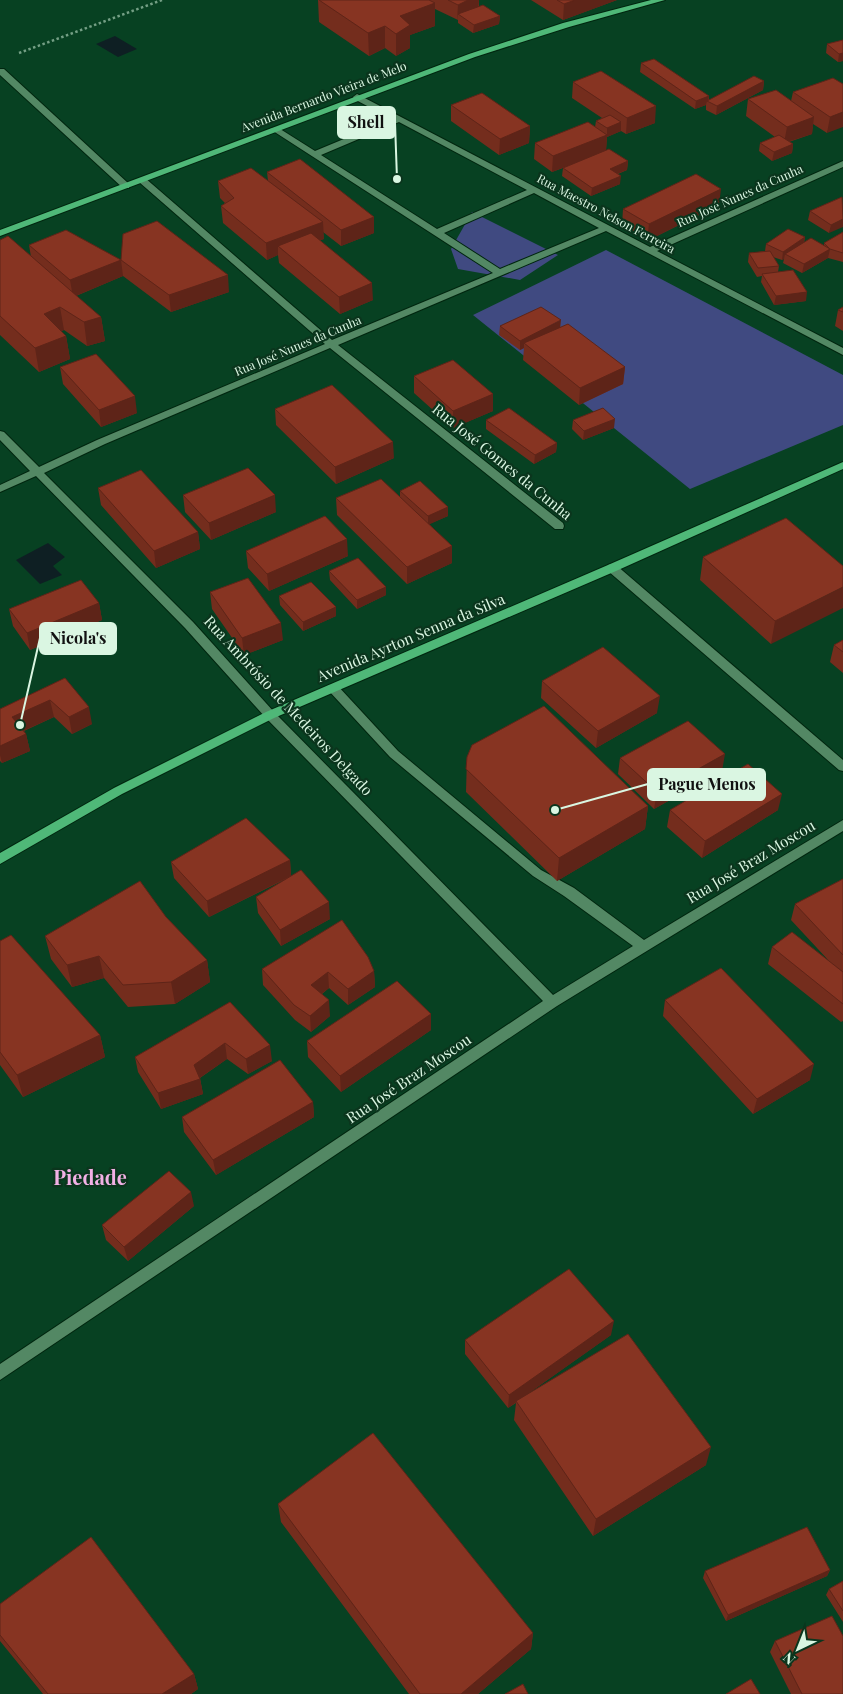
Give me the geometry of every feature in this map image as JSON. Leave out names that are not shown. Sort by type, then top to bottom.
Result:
[{"type":"main road","name":"Avenida Bernardo Vieira de Melo","points":[[0,232],[142,180],[357,97],[522,38],[587,18],[661,0]]},
{"type":"main road","name":"Avenida Ayrton Senna da Silva","points":[[0,860],[118,791],[270,714],[612,568],[843,465]]},
{"type":"street","points":[[1,71],[126,186]]},
{"type":"street","name":"Rua Maestro Nelson Ferreira","points":[[357,97],[843,352]]},
{"type":"street","points":[[314,155],[399,119]]},
{"type":"street","points":[[274,129],[501,274]]},
{"type":"street","name":"Rua José Nunes da Cunha","points":[[648,251],[843,164]]},
{"type":"street","name":"Rua José Gomes da Cunha","points":[[142,180],[332,346],[559,526]]},
{"type":"street","points":[[437,233],[534,190]]},
{"type":"street","name":"Rua José Nunes da Cunha","points":[[0,489],[101,442],[332,346],[606,228]]},
{"type":"street","name":"Rua Ambrósio de Medeiros Delgado","points":[[0,434],[189,625],[270,714],[552,1002]]},
{"type":"street","points":[[612,568],[843,767]]},
{"type":"street","points":[[333,688],[394,754],[529,867],[569,892],[644,946]]},
{"type":"street","name":"Rua José Braz Moscou","points":[[0,1373],[552,1002],[843,825]]},
{"type":"path","points":[[18,54],[162,0]]},
{"type":"shaded area","points":[[115,36],[137,49],[118,57],[96,44]]},
{"type":"shaded area","points":[[472,212],[558,255],[520,280],[458,269],[451,249]]},
{"type":"shaded area","points":[[606,250],[843,375],[843,425],[690,489],[473,315]]},
{"type":"shaded area","points":[[48,543],[65,557],[53,566],[62,575],[40,584],[16,560]]},
{"type":"building","points":[[319,0],[429,0],[435,3],[400,16],[410,25],[396,34],[385,26],[368,33]]},
{"type":"building","points":[[448,0],[468,0],[458,5]]},
{"type":"building","points":[[557,0],[575,0],[564,4]]},
{"type":"building","points":[[483,5],[500,16],[474,25],[458,14]]},
{"type":"building","points":[[843,40],[843,53],[839,54],[827,44]]},
{"type":"building","points":[[654,59],[709,96],[696,101],[641,63]]},
{"type":"building","points":[[601,71],[656,106],[627,118],[573,82]]},
{"type":"building","points":[[754,76],[764,81],[717,106],[707,101]]},
{"type":"building","points":[[833,78],[843,84],[843,112],[830,117],[793,92]]},
{"type":"building","points":[[776,90],[814,117],[787,127],[748,99]]},
{"type":"building","points":[[482,93],[530,126],[500,139],[451,105]]},
{"type":"building","points":[[610,115],[621,122],[607,128],[596,121]]},
{"type":"building","points":[[588,122],[607,135],[553,156],[535,143]]},
{"type":"building","points":[[779,135],[793,144],[774,152],[760,143]]},
{"type":"building","points":[[609,149],[628,161],[610,169],[621,176],[592,188],[563,168]]},
{"type":"building","points":[[300,159],[374,217],[341,230],[267,172]]},
{"type":"building","points":[[251,168],[323,222],[266,243],[221,206],[234,198],[218,181]]},
{"type":"building","points":[[696,174],[721,189],[649,224],[623,209]]},
{"type":"building","points":[[842,197],[843,219],[831,225],[810,211]]},
{"type":"building","points":[[157,221],[228,275],[169,295],[121,260],[123,234]]},
{"type":"building","points":[[788,229],[805,237],[783,252],[766,244]]},
{"type":"building","points":[[66,230],[121,260],[70,280],[29,245]]},
{"type":"building","points":[[843,232],[843,253],[830,249],[824,243]]},
{"type":"building","points":[[311,233],[372,283],[339,297],[278,246]]},
{"type":"building","points":[[8,236],[101,317],[84,322],[60,307],[44,314],[66,336],[35,348],[0,316],[0,240]]},
{"type":"building","points":[[811,238],[830,249],[804,264],[785,254]]},
{"type":"building","points":[[770,251],[779,266],[758,268],[749,253]]},
{"type":"building","points":[[793,270],[807,292],[776,296],[762,274]]},
{"type":"building","points":[[541,307],[561,320],[520,341],[500,326]]},
{"type":"building","points":[[568,324],[625,367],[580,388],[524,343]]},
{"type":"building","points":[[96,354],[135,396],[99,410],[60,367]]},
{"type":"building","points":[[453,360],[493,394],[453,411],[414,376]]},
{"type":"building","points":[[332,385],[393,442],[335,467],[275,409]]},
{"type":"building","points":[[509,408],[557,443],[535,455],[486,420]]},
{"type":"building","points":[[603,408],[615,419],[584,431],[573,420]]},
{"type":"building","points":[[248,468],[275,495],[209,523],[183,495]]},
{"type":"building","points":[[141,470],[198,532],[154,551],[98,488]]},
{"type":"building","points":[[381,479],[452,546],[407,567],[336,498]]},
{"type":"building","points":[[420,481],[448,507],[428,516],[400,491]]},
{"type":"building","points":[[325,516],[347,539],[267,574],[246,551]]},
{"type":"building","points":[[786,518],[843,566],[843,587],[775,621],[703,557]]},
{"type":"building","points":[[358,558],[386,587],[357,600],[329,571]]},
{"type":"building","points":[[248,578],[281,623],[242,638],[210,592]]},
{"type":"building","points":[[81,580],[99,603],[27,633],[9,609]]},
{"type":"building","points":[[311,582],[336,607],[303,622],[279,596]]},
{"type":"building","points":[[843,640],[843,652],[834,645]]},
{"type":"building","points":[[603,647],[660,696],[598,731],[542,681]]},
{"type":"building","points":[[65,678],[89,707],[69,717],[50,700],[12,717],[26,734],[0,746],[0,709]]},
{"type":"building","points":[[544,706],[648,806],[559,858],[466,769],[467,757],[472,745]]},
{"type":"building","points":[[688,721],[725,754],[657,792],[620,758]]},
{"type":"building","points":[[748,764],[782,794],[705,841],[670,810]]},
{"type":"building","points":[[246,818],[290,860],[207,901],[171,862]]},
{"type":"building","points":[[301,870],[329,902],[280,930],[256,897]]},
{"type":"building","points":[[843,879],[843,955],[795,904]]},
{"type":"building","points":[[140,881],[166,917],[207,960],[171,982],[123,985],[99,956],[67,965],[45,936]]},
{"type":"building","points":[[342,920],[368,957],[374,971],[348,989],[328,972],[311,985],[329,1000],[310,1016],[294,1005],[262,969]]},
{"type":"building","points":[[792,932],[843,972],[843,1004],[772,947]]},
{"type":"building","points":[[11,935],[100,1035],[17,1075],[0,1052],[0,941]]},
{"type":"building","points":[[721,968],[814,1064],[757,1099],[665,1000]]},
{"type":"building","points":[[397,981],[431,1014],[340,1076],[307,1041]]},
{"type":"building","points":[[230,1002],[270,1045],[246,1059],[225,1043],[194,1065],[200,1079],[158,1093],[135,1057]]},
{"type":"building","points":[[280,1060],[313,1102],[213,1160],[182,1117]]},
{"type":"building","points":[[169,1171],[191,1192],[124,1247],[102,1225]]},
{"type":"building","points":[[569,1269],[614,1321],[509,1395],[465,1340]]},
{"type":"building","points":[[628,1334],[711,1447],[596,1519],[516,1401]]},
{"type":"building","points":[[373,1433],[533,1633],[461,1694],[420,1694],[278,1504]]},
{"type":"building","points":[[807,1527],[830,1570],[728,1615],[705,1571]]},
{"type":"building","points":[[91,1537],[194,1674],[162,1694],[48,1694],[0,1635],[0,1604]]},
{"type":"building","points":[[843,1581],[843,1611],[829,1589]]},
{"type":"building","points":[[832,1616],[843,1636],[843,1694],[802,1694],[775,1641]]},
{"type":"building","points":[[751,1679],[760,1694],[726,1694]]},
{"type":"building","points":[[523,1684],[528,1694],[505,1694]]},
{"type":"place","name":"Shell","points":[[397,179]]},
{"type":"place","name":"Nicola's","points":[[20,725]]},
{"type":"place","name":"Pague Menos","points":[[555,810]]},
{"type":"district","name":"Piedade","points":[[90,1178]]}]
